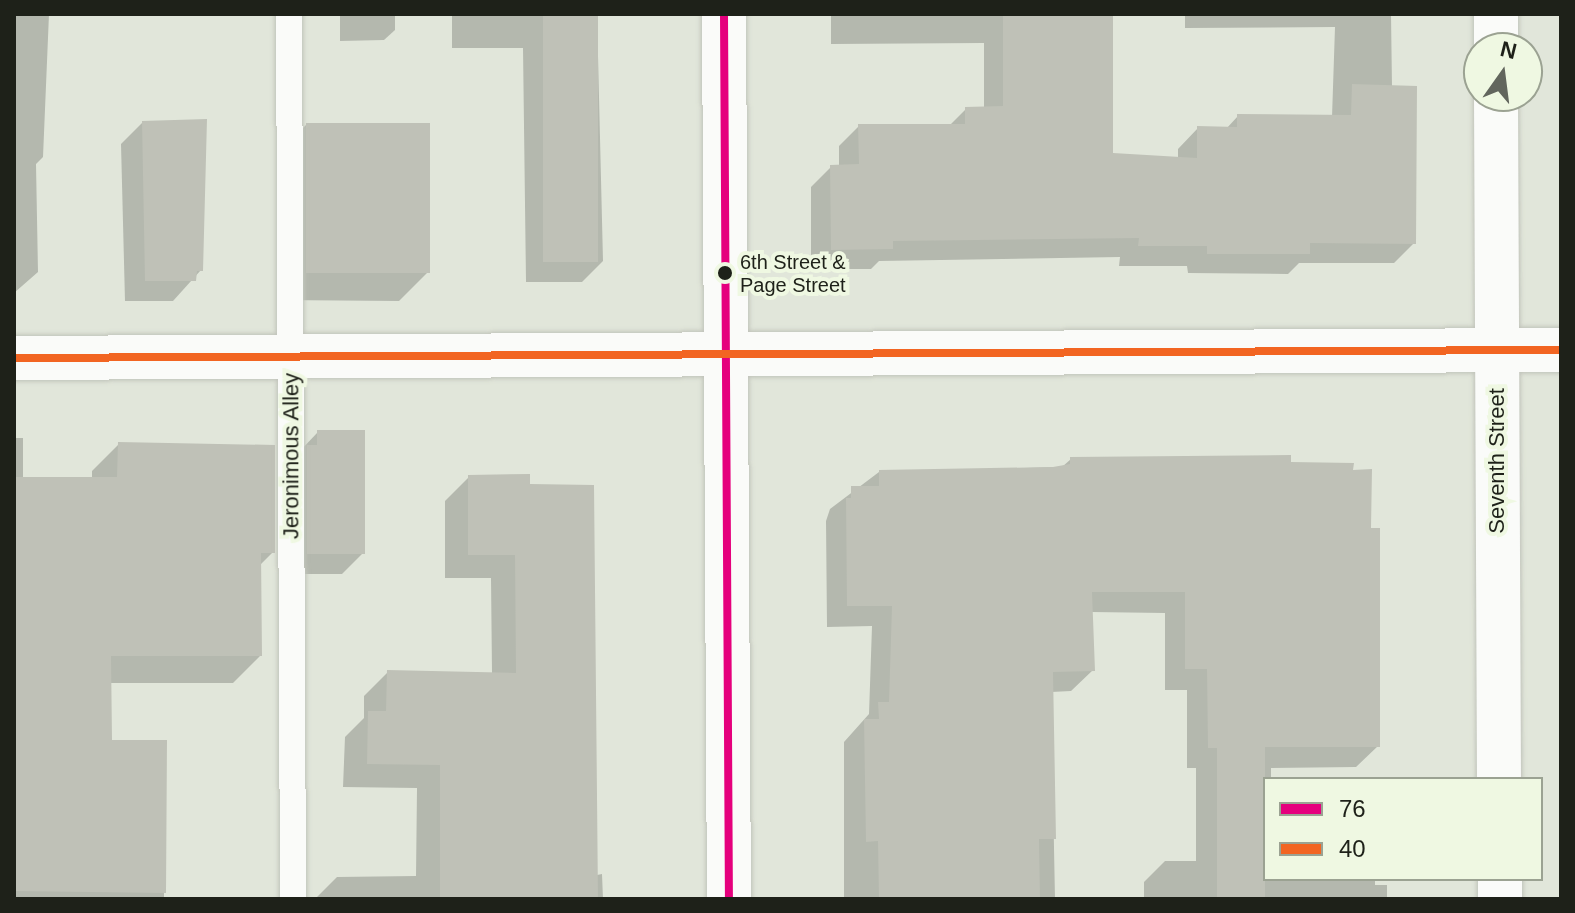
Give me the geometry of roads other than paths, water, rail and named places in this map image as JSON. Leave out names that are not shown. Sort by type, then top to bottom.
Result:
[{"type":"street","points":[[724,14],[729,899]]},
{"type":"street","name":"Seventh Street","points":[[1496,112],[1499,777]]},
{"type":"street","points":[[14,358],[1561,350]]},
{"type":"lane","name":"Jeronimous Alley","points":[[289,14],[293,899]]},
{"type":"place","name":"6th Street & Page Street","points":[[725,273]]}]
